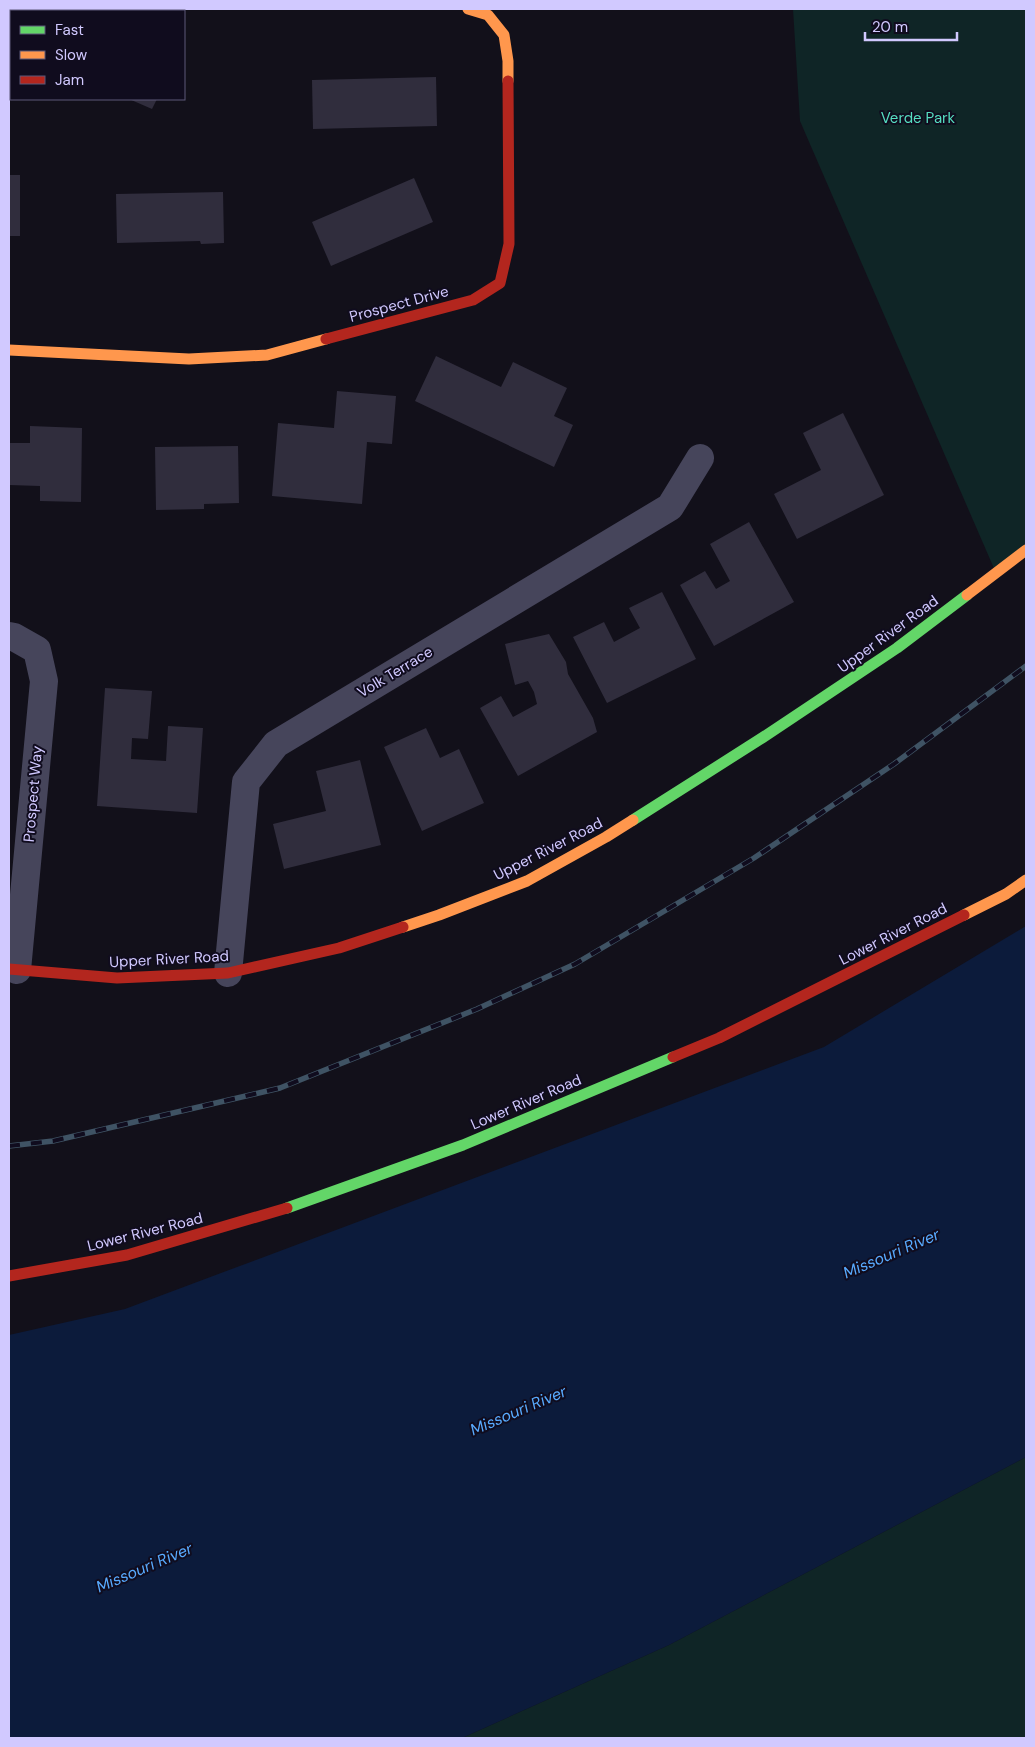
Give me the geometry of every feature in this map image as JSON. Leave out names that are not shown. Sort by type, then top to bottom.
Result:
[{"type":"street","name":"Prospect Drive","points":[[9,350],[189,359],[267,355],[472,300],[500,284],[509,244],[508,62],[504,35],[488,15],[468,9]]},
{"type":"street","name":"Volk Terrace","points":[[228,973],[246,782],[276,744],[670,507],[700,458]]},
{"type":"street","name":"Upper River Road","points":[[13,969],[117,978],[228,973],[339,948],[439,915],[526,881],[606,837],[762,738],[897,648],[1026,550]]},
{"type":"street","name":"Prospect Way","points":[[9,636],[37,650],[44,681],[13,969]]},
{"type":"street","name":"Lower River Road","points":[[9,1276],[127,1255],[277,1211],[463,1145],[719,1038],[1006,894],[1026,880]]},
{"type":"green space","name":"Verde Park","points":[[793,9],[1026,9],[1026,550],[996,573],[800,121]]},
{"type":"green space","points":[[1026,1457],[1026,1738],[462,1738],[669,1645]]},
{"type":"water","name":"Missouri River","points":[[1026,926],[1026,1457],[669,1645],[462,1738],[9,1738],[9,1335],[125,1309],[824,1047]]},
{"type":"building","points":[[81,9],[84,10],[56,10]]},
{"type":"building","points":[[436,77],[437,126],[313,129],[312,80]]},
{"type":"building","points":[[131,100],[156,100],[152,109]]},
{"type":"building","points":[[9,175],[20,175],[20,236],[9,236]]},
{"type":"building","points":[[414,178],[433,222],[331,266],[312,222]]},
{"type":"building","points":[[223,192],[224,243],[201,244],[200,241],[117,243],[116,194]]},
{"type":"building","points":[[436,356],[501,387],[513,362],[567,388],[554,416],[573,425],[554,467],[415,401]]},
{"type":"building","points":[[337,391],[396,396],[392,444],[367,442],[362,504],[272,496],[278,423],[334,428]]},
{"type":"building","points":[[843,413],[884,495],[797,539],[774,494],[821,470],[803,433]]},
{"type":"building","points":[[30,426],[82,428],[81,502],[40,501],[40,486],[9,485],[9,443],[30,443]]},
{"type":"building","points":[[238,446],[239,503],[204,504],[204,509],[156,510],[155,447]]},
{"type":"building","points":[[749,522],[794,602],[714,646],[680,585],[705,571],[716,589],[730,581],[710,544]]},
{"type":"building","points":[[662,592],[696,659],[607,703],[573,637],[604,622],[614,642],[640,628],[629,608]]},
{"type":"building","points":[[549,634],[566,662],[568,674],[593,718],[597,732],[518,776],[480,708],[501,696],[513,717],[537,704],[534,692],[528,681],[515,685],[505,644]]},
{"type":"building","points":[[105,688],[152,691],[148,739],[132,738],[131,759],[166,761],[168,726],[203,728],[197,813],[97,806]]},
{"type":"building","points":[[426,728],[440,758],[459,749],[484,803],[422,831],[384,747]]},
{"type":"building","points":[[360,760],[381,845],[284,869],[273,824],[326,811],[316,771]]},
{"type":"railway","points":[[9,1146],[53,1141],[280,1088],[477,1009],[575,964],[754,858],[894,764],[1026,666]]},
{"type":"traffic: fast","points":[[633,820],[762,738],[897,648],[967,595]]},
{"type":"traffic: fast","points":[[287,1208],[463,1145],[673,1057]]},
{"type":"traffic: slow","points":[[468,9],[488,15],[504,35],[508,61],[508,81]]},
{"type":"traffic: slow","points":[[9,350],[189,359],[267,355],[326,339]]},
{"type":"traffic: slow","points":[[967,595],[1026,550]]},
{"type":"traffic: slow","points":[[403,927],[527,881],[633,820]]},
{"type":"traffic: slow","points":[[964,915],[1006,894],[1026,880]]},
{"type":"traffic: jam","points":[[326,339],[473,300],[500,283],[509,244],[508,81]]},
{"type":"traffic: jam","points":[[673,1057],[719,1038],[964,915]]},
{"type":"traffic: jam","points":[[9,969],[117,978],[228,973],[339,948],[403,927]]},
{"type":"traffic: jam","points":[[9,1276],[127,1255],[287,1208]]}]
